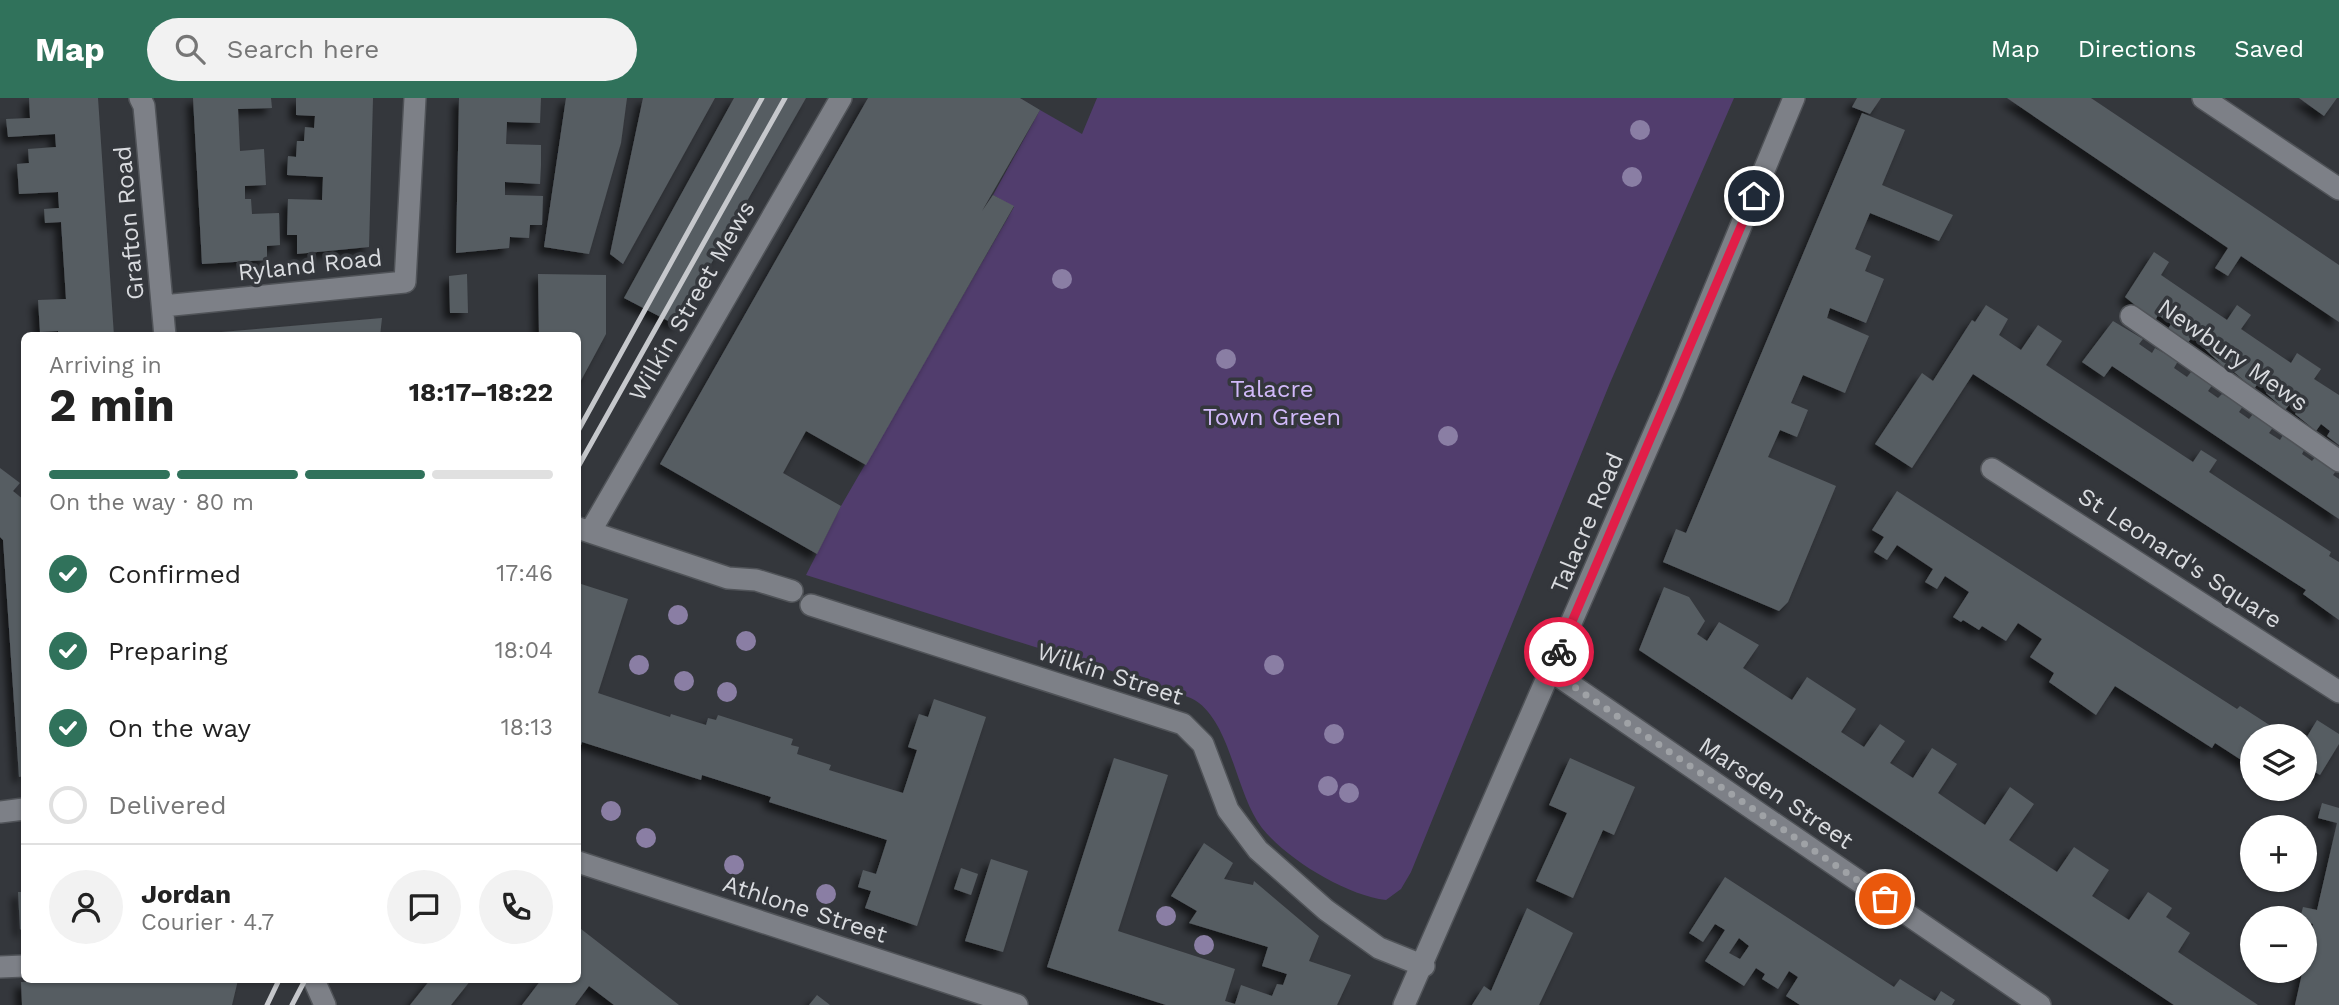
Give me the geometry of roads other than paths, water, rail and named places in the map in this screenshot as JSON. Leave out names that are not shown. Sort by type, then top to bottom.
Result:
[{"type":"street","name":"Ryland Road","points":[[163,306],[405,282],[415,98]]},
{"type":"street","name":"Wilkin Street Mews","points":[[584,530],[841,98]]},
{"type":"street","name":"Talacre Road","points":[[1404,1005],[1424,966],[1551,671],[1794,98]]},
{"type":"street","points":[[2203,98],[2339,189]]},
{"type":"street","name":"Grafton Road","points":[[144,101],[165,332]]},
{"type":"street","name":"Newbury Mews","points":[[2131,316],[2339,461]]},
{"type":"street","name":"St Leonard's Square","points":[[1992,469],[2339,692]]},
{"type":"street","points":[[584,530],[728,578],[757,580],[792,591]]},
{"type":"street","name":"Wilkin Street","points":[[811,605],[1183,724],[1203,744],[1228,810],[1258,850],[1326,909],[1379,948],[1424,966]]},
{"type":"street","name":"Marsden Street","points":[[1551,671],[2040,1005]]},
{"type":"street","points":[[0,812],[21,809]]},
{"type":"street","name":"Athlone Street","points":[[581,863],[1017,1005]]},
{"type":"street","points":[[0,967],[21,966]]},
{"type":"street","points":[[315,983],[325,1005]]},
{"type":"railway","points":[[581,426],[762,98]]},
{"type":"railway","points":[[581,462],[785,98]]},
{"type":"railway","points":[[267,1005],[278,983]]},
{"type":"railway","points":[[292,1005],[303,983]]},
{"type":"park label","name":"Talacre Town Green","points":[[1272,403]]}]
